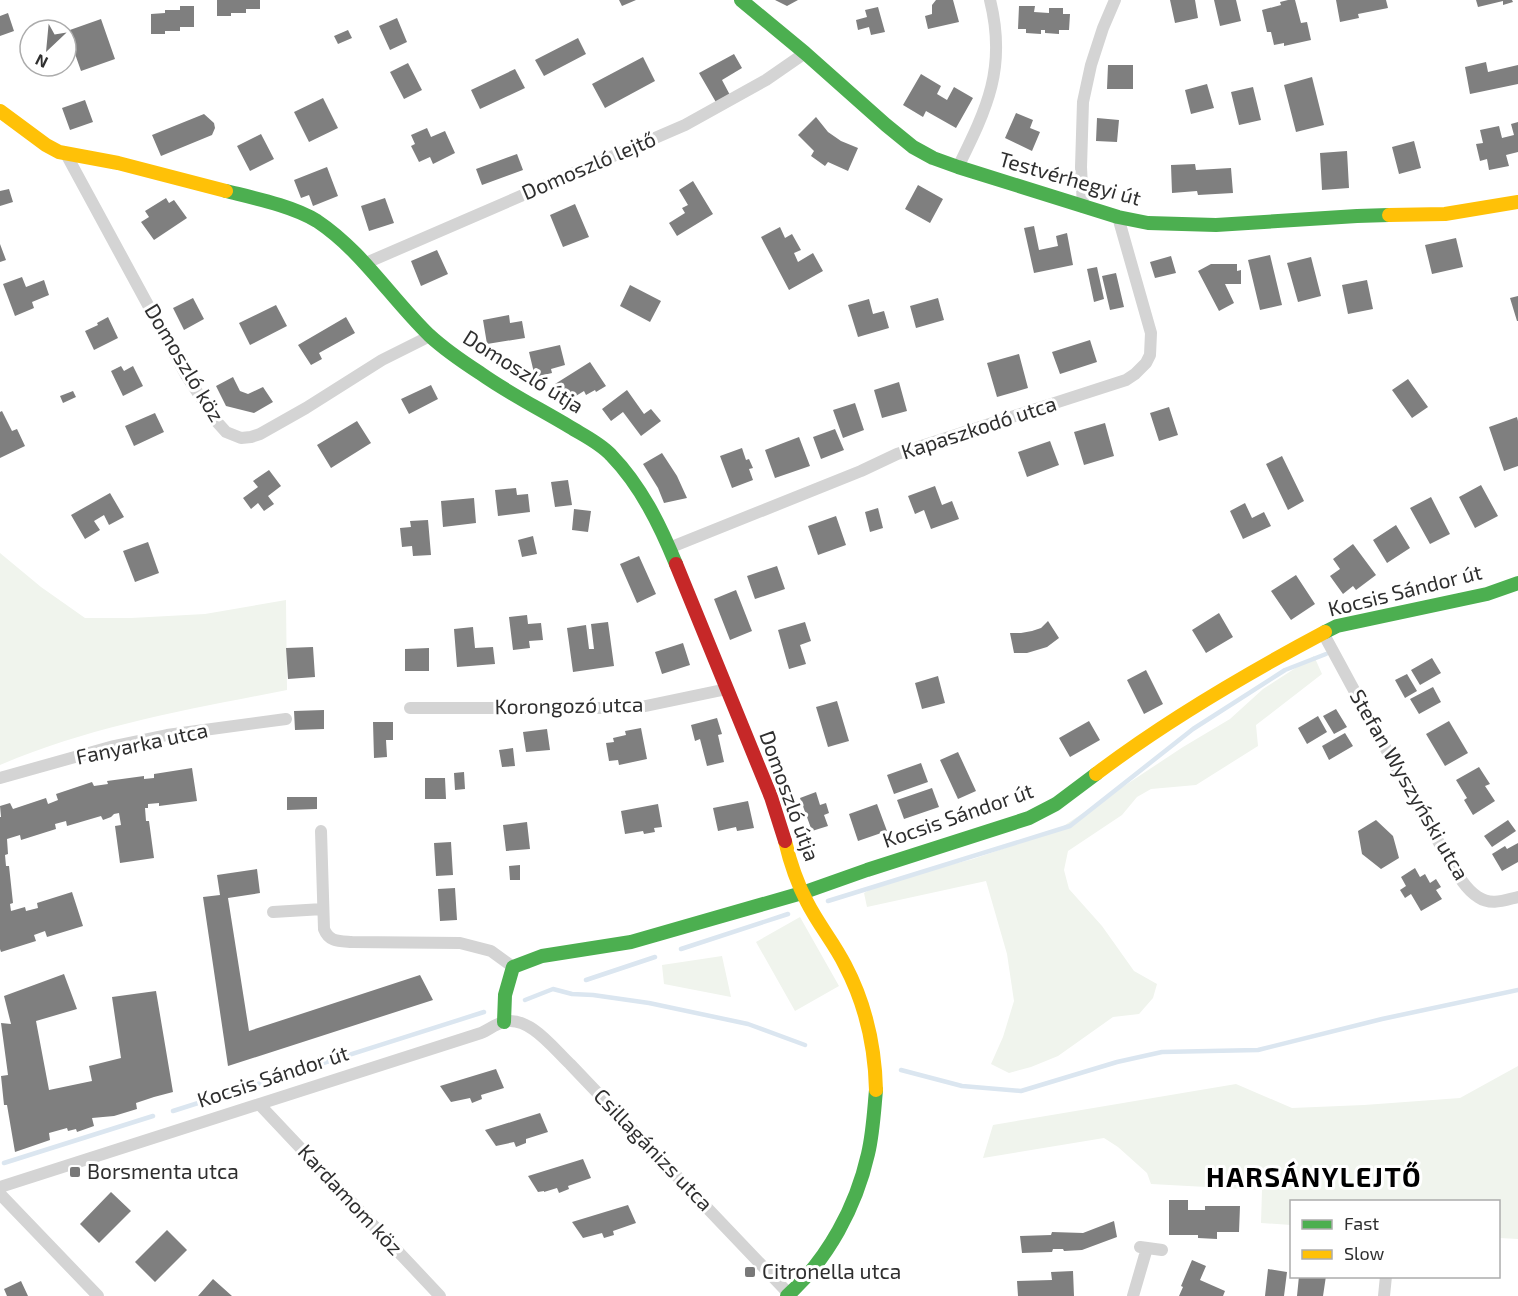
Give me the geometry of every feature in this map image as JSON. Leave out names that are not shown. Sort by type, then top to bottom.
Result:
[{"type":"street","name":"Testvérhegyi út","points":[[741,0],[913,147],[933,158],[958,167],[1118,217],[1148,223],[1216,225],[1357,216],[1445,214],[1505,206],[1518,202]]},
{"type":"street","points":[[958,167],[979,124],[993,82],[997,37],[990,0]]},
{"type":"street","points":[[1083,207],[1080,167],[1083,102],[1091,65],[1115,0]]},
{"type":"street","name":"Domoszló lejtő","points":[[366,263],[685,125],[766,80],[805,53]]},
{"type":"street","name":"Domoszló útja","points":[[0,111],[53,149],[66,154],[118,163],[256,199],[315,220],[340,238],[366,263],[386,290],[430,336],[481,374],[609,453],[626,472],[642,496],[669,548],[727,688],[779,819],[802,893],[847,967],[858,991],[874,1054],[876,1100],[869,1154],[849,1210],[838,1233],[806,1278],[789,1295]]},
{"type":"street","name":"Domoszló köz","points":[[66,154],[186,375],[226,432],[241,438],[260,434],[382,360],[430,336]]},
{"type":"street","name":"Kapaszkodó utca","points":[[669,548],[861,471],[897,454],[1126,380],[1136,374],[1150,355],[1151,333],[1118,217]]},
{"type":"street","name":"Kocsis Sándor út","points":[[513,968],[542,956],[631,942],[802,893],[1029,818],[1056,804],[1118,757],[1222,689],[1323,633],[1338,626],[1487,594],[1518,583]]},
{"type":"street","name":"Stefan Wyszyński utca","points":[[1323,633],[1406,785],[1468,888],[1487,902],[1518,897]]},
{"type":"street","name":"Korongozó utca","points":[[410,708],[636,708],[727,688]]},
{"type":"street","name":"Fanyarka utca","points":[[0,778],[114,746],[167,735],[286,719]]},
{"type":"street","points":[[321,831],[326,935],[335,941],[460,943],[491,951],[513,968],[505,995],[504,1022]]},
{"type":"street","points":[[273,912],[323,909]]},
{"type":"street","name":"Kocsis Sándor út","points":[[0,1187],[481,1033],[504,1022]]},
{"type":"street","name":"Csillagánizs utca","points":[[504,1022],[519,1022],[532,1027],[570,1064],[789,1295]]},
{"type":"street","name":"Kardamom köz","points":[[259,1104],[440,1296]]},
{"type":"street","points":[[0,1194],[98,1296]]},
{"type":"street","points":[[1133,1296],[1143,1247],[1162,1250]]},
{"type":"street","points":[[1384,1296],[1386,1278]]},
{"type":"shaded area","points":[[0,553],[41,587],[85,618],[205,614],[286,600],[287,690],[105,729],[34,751],[0,765]]},
{"type":"shaded area","points":[[1314,656],[1322,674],[1256,725],[1258,746],[1196,785],[1151,789],[1137,797],[1122,815],[1068,851],[1064,870],[1069,889],[1102,926],[1134,971],[1157,984],[1153,998],[1139,1014],[1113,1017],[1058,1056],[1031,1067],[1009,1073],[991,1064],[1003,1037],[1014,1001],[1007,954],[986,881],[867,907],[864,893],[884,882],[973,859],[1056,831],[1183,747],[1230,719],[1263,689]]},
{"type":"shaded area","points":[[800,917],[839,986],[795,1011],[756,942]]},
{"type":"shaded area","points":[[722,956],[731,997],[664,984],[662,965]]},
{"type":"shaded area","points":[[1518,1066],[1518,1239],[1500,1238],[1500,1200],[1290,1200],[1290,1225],[1261,1223],[1262,1190],[1151,1184],[1147,1173],[1118,1147],[1104,1138],[983,1158],[993,1125],[1236,1084],[1292,1108],[1460,1098]]},
{"type":"building","points":[[217,0],[260,0],[260,9],[246,9],[246,13],[231,13],[231,16],[217,16]]},
{"type":"building","points":[[619,0],[636,0],[622,6]]},
{"type":"building","points":[[775,0],[798,0],[787,6]]},
{"type":"building","points":[[936,0],[953,0],[959,22],[928,29],[925,16],[932,14],[932,5]]},
{"type":"building","points":[[1170,0],[1195,0],[1198,18],[1175,23]]},
{"type":"building","points":[[1214,0],[1236,0],[1241,21],[1220,26]]},
{"type":"building","points":[[1295,0],[1301,23],[1307,22],[1311,40],[1284,46],[1284,43],[1274,45],[1271,32],[1267,32],[1262,10],[1281,5],[1280,2]]},
{"type":"building","points":[[1336,0],[1386,0],[1388,8],[1358,14],[1359,18],[1340,22]]},
{"type":"building","points":[[1476,0],[1512,0],[1513,2],[1503,5],[1503,1],[1478,7]]},
{"type":"building","points":[[180,6],[194,6],[194,27],[180,27],[180,31],[165,31],[165,34],[151,34],[151,14],[165,13],[165,10],[180,10]]},
{"type":"building","points":[[1019,6],[1035,6],[1034,12],[1049,13],[1049,8],[1063,8],[1063,14],[1070,14],[1069,30],[1059,30],[1059,34],[1045,33],[1045,30],[1041,30],[1041,34],[1026,33],[1026,29],[1018,29]]},
{"type":"building","points":[[878,7],[885,32],[871,35],[869,27],[858,30],[856,20],[867,17],[865,10]]},
{"type":"building","points":[[8,13],[14,31],[0,36],[0,16]]},
{"type":"building","points":[[397,18],[407,42],[390,50],[379,26]]},
{"type":"building","points":[[101,19],[115,59],[81,71],[78,62],[78,27]]},
{"type":"building","points":[[348,30],[352,38],[338,44],[334,36]]},
{"type":"building","points":[[578,38],[586,54],[544,76],[535,60]]},
{"type":"building","points":[[734,54],[742,68],[722,80],[731,97],[717,104],[699,73]]},
{"type":"building","points":[[643,57],[655,81],[605,108],[592,84]]},
{"type":"building","points":[[1486,62],[1488,72],[1518,65],[1518,84],[1470,94],[1465,67]]},
{"type":"building","points":[[408,63],[422,90],[404,99],[390,72]]},
{"type":"building","points":[[1108,65],[1133,65],[1133,89],[1107,89]]},
{"type":"building","points":[[515,69],[525,88],[480,109],[471,90]]},
{"type":"building","points":[[921,74],[941,86],[937,94],[947,100],[954,87],[973,98],[956,128],[926,111],[923,117],[903,105]]},
{"type":"building","points":[[1312,77],[1324,125],[1296,132],[1284,85]]},
{"type":"building","points":[[1207,84],[1214,108],[1191,114],[1185,90]]},
{"type":"building","points":[[1253,87],[1261,120],[1239,125],[1231,92]]},
{"type":"building","points":[[323,98],[338,128],[309,142],[294,112]]},
{"type":"building","points":[[85,100],[93,122],[70,130],[62,108]]},
{"type":"building","points":[[1016,113],[1033,120],[1030,128],[1040,132],[1032,151],[1005,138]]},
{"type":"building","points":[[204,114],[214,123],[215,128],[212,135],[161,156],[152,135]]},
{"type":"building","points":[[816,117],[828,132],[841,141],[858,148],[848,171],[828,162],[825,166],[811,156],[814,151],[798,135]]},
{"type":"building","points":[[1097,118],[1119,120],[1117,142],[1096,141]]},
{"type":"building","points":[[1518,122],[1518,152],[1506,155],[1509,166],[1489,170],[1487,159],[1480,161],[1476,144],[1483,143],[1480,130],[1499,126],[1502,138],[1514,135],[1511,124]]},
{"type":"building","points":[[427,128],[431,137],[445,131],[455,153],[433,164],[430,157],[419,162],[411,146],[415,144],[411,135]]},
{"type":"building","points":[[261,134],[274,159],[250,171],[237,146]]},
{"type":"building","points":[[1414,141],[1421,168],[1399,174],[1392,147]]},
{"type":"building","points":[[1347,151],[1349,188],[1322,190],[1320,153]]},
{"type":"building","points":[[517,154],[523,170],[482,185],[476,169]]},
{"type":"building","points":[[1195,164],[1196,170],[1231,168],[1233,193],[1198,195],[1197,191],[1172,193],[1171,165]]},
{"type":"building","points":[[327,167],[338,196],[313,206],[309,195],[301,198],[294,180]]},
{"type":"building","points":[[693,181],[713,214],[677,236],[669,223],[685,213],[682,208],[688,205],[679,190]]},
{"type":"building","points":[[918,185],[943,199],[930,223],[905,209]]},
{"type":"building","points":[[9,189],[13,202],[0,206],[0,191]]},
{"type":"building","points":[[166,198],[169,203],[174,200],[187,218],[154,240],[141,222],[149,217],[145,211]]},
{"type":"building","points":[[385,198],[394,223],[369,231],[361,206]]},
{"type":"building","points":[[575,204],[589,237],[563,247],[550,215]]},
{"type":"building","points":[[1034,226],[1039,250],[1058,246],[1056,236],[1067,233],[1073,265],[1034,273],[1024,228]]},
{"type":"building","points":[[780,227],[785,238],[792,234],[801,250],[794,253],[798,262],[813,253],[823,271],[789,290],[761,237]]},
{"type":"building","points":[[1456,238],[1463,267],[1432,274],[1425,245]]},
{"type":"building","points":[[0,244],[6,260],[0,262]]},
{"type":"building","points":[[437,250],[448,274],[421,286],[411,261]]},
{"type":"building","points":[[1270,255],[1282,305],[1260,310],[1248,260]]},
{"type":"building","points":[[1171,256],[1176,273],[1155,278],[1150,262]]},
{"type":"building","points":[[1311,257],[1321,296],[1298,302],[1287,263]]},
{"type":"building","points":[[1211,264],[1237,264],[1237,271],[1241,270],[1241,284],[1225,284],[1234,303],[1219,311],[1198,271]]},
{"type":"building","points":[[1097,267],[1104,299],[1094,302],[1087,269]]},
{"type":"building","points":[[1116,273],[1124,307],[1110,310],[1102,276]]},
{"type":"building","points":[[22,277],[26,287],[44,280],[49,295],[32,302],[34,308],[15,316],[3,284]]},
{"type":"building","points":[[1367,280],[1373,309],[1348,314],[1342,285]]},
{"type":"building","points":[[630,285],[661,301],[650,322],[620,306]]},
{"type":"building","points":[[1518,296],[1518,321],[1517,321],[1510,298]]},
{"type":"building","points":[[193,298],[204,319],[184,330],[173,308]]},
{"type":"building","points":[[938,298],[944,320],[916,328],[910,306]]},
{"type":"building","points":[[869,299],[873,314],[884,311],[889,328],[858,337],[848,305]]},
{"type":"building","points":[[276,305],[287,326],[250,345],[239,323]]},
{"type":"building","points":[[509,315],[510,323],[522,321],[525,338],[487,344],[483,320]]},
{"type":"building","points":[[108,317],[118,338],[94,350],[85,331]]},
{"type":"building","points":[[346,317],[355,333],[319,353],[322,359],[311,365],[298,345]]},
{"type":"building","points":[[1090,340],[1097,362],[1060,374],[1052,352]]},
{"type":"building","points":[[560,345],[565,365],[551,369],[552,373],[535,377],[529,352]]},
{"type":"building","points":[[1019,354],[1028,388],[997,397],[987,363]]},
{"type":"building","points":[[590,362],[606,386],[586,395],[584,391],[566,402],[555,384]]},
{"type":"building","points":[[121,366],[124,371],[133,366],[143,386],[123,396],[111,371]]},
{"type":"building","points":[[233,377],[240,391],[248,394],[263,387],[273,402],[254,413],[226,406],[216,386]]},
{"type":"building","points":[[1408,379],[1428,407],[1412,418],[1392,390]]},
{"type":"building","points":[[899,382],[907,411],[882,418],[874,390]]},
{"type":"building","points":[[431,385],[438,399],[409,414],[401,399]]},
{"type":"building","points":[[627,390],[644,414],[651,409],[661,421],[641,436],[623,412],[611,421],[602,409]]},
{"type":"building","points":[[73,391],[76,397],[63,403],[60,396]]},
{"type":"building","points":[[855,403],[864,430],[843,438],[833,410]]},
{"type":"building","points":[[1169,407],[1178,435],[1159,441],[1150,413]]},
{"type":"building","points":[[2,411],[12,431],[17,429],[25,446],[0,458],[0,412]]},
{"type":"building","points":[[155,413],[164,432],[134,446],[125,426]]},
{"type":"building","points":[[1517,417],[1518,466],[1504,471],[1489,427]]},
{"type":"building","points":[[357,421],[371,443],[331,468],[317,445]]},
{"type":"building","points":[[1105,423],[1114,456],[1084,465],[1074,432]]},
{"type":"building","points":[[835,429],[844,450],[821,459],[813,437]]},
{"type":"building","points":[[799,437],[810,466],[775,478],[765,450]]},
{"type":"building","points":[[1050,441],[1059,465],[1027,477],[1018,452]]},
{"type":"building","points":[[742,448],[746,460],[749,459],[753,468],[749,469],[753,480],[732,488],[720,456]]},
{"type":"building","points":[[662,453],[677,476],[687,498],[664,503],[658,488],[643,464]]},
{"type":"building","points":[[1282,456],[1304,501],[1288,510],[1266,464]]},
{"type":"building","points":[[269,470],[281,486],[268,496],[274,504],[264,511],[258,503],[251,509],[243,498],[258,487],[253,481]]},
{"type":"building","points":[[568,480],[572,505],[555,507],[551,482]]},
{"type":"building","points":[[1481,485],[1498,516],[1475,528],[1459,497]]},
{"type":"building","points":[[935,486],[942,505],[952,501],[959,519],[931,529],[924,510],[915,514],[908,496]]},
{"type":"building","points":[[516,488],[517,495],[528,494],[530,512],[498,516],[495,490]]},
{"type":"building","points":[[110,493],[124,517],[109,525],[104,515],[94,521],[100,530],[85,539],[71,515]]},
{"type":"building","points":[[1431,497],[1450,534],[1430,544],[1410,508]]},
{"type":"building","points":[[474,498],[476,523],[443,527],[441,501]]},
{"type":"building","points":[[1245,503],[1252,518],[1264,512],[1271,526],[1243,539],[1230,511]]},
{"type":"building","points":[[878,508],[883,528],[870,532],[865,512]]},
{"type":"building","points":[[574,509],[591,511],[588,532],[572,530]]},
{"type":"building","points":[[836,516],[846,545],[818,555],[808,526]]},
{"type":"building","points":[[428,520],[431,555],[413,556],[412,546],[402,547],[400,528],[411,527],[410,521]]},
{"type":"building","points":[[1396,525],[1410,548],[1387,563],[1373,540]]},
{"type":"building","points":[[533,536],[537,554],[522,557],[518,540]]},
{"type":"building","points":[[148,542],[159,573],[135,582],[123,551]]},
{"type":"building","points":[[1353,544],[1376,575],[1356,590],[1353,586],[1343,594],[1330,576],[1340,569],[1333,559]]},
{"type":"building","points":[[639,556],[656,594],[637,603],[620,564]]},
{"type":"building","points":[[777,566],[785,589],[755,599],[747,576]]},
{"type":"building","points":[[1296,575],[1315,604],[1291,620],[1271,591]]},
{"type":"building","points":[[736,590],[752,631],[730,640],[714,599]]},
{"type":"building","points":[[1219,613],[1233,637],[1206,653],[1192,630]]},
{"type":"building","points":[[527,615],[528,624],[541,623],[543,640],[529,641],[530,648],[513,650],[509,617]]},
{"type":"building","points":[[1048,621],[1059,638],[1047,647],[1027,653],[1014,653],[1010,633],[1032,631],[1041,628]]},
{"type":"building","points":[[608,622],[614,666],[573,672],[567,628],[586,625],[589,649],[594,649],[591,624]]},
{"type":"building","points":[[805,622],[811,641],[800,645],[806,664],[789,669],[778,630]]},
{"type":"building","points":[[473,627],[475,648],[493,647],[495,664],[457,667],[454,629]]},
{"type":"building","points":[[683,643],[690,665],[662,674],[655,652]]},
{"type":"building","points":[[313,647],[315,677],[288,679],[286,648]]},
{"type":"building","points":[[429,648],[429,671],[405,671],[405,649]]},
{"type":"building","points":[[1432,658],[1441,673],[1420,685],[1411,670]]},
{"type":"building","points":[[1146,670],[1163,704],[1144,714],[1127,680]]},
{"type":"building","points":[[1407,674],[1417,691],[1405,698],[1395,680]]},
{"type":"building","points":[[938,676],[945,703],[922,709],[915,683]]},
{"type":"building","points":[[1433,687],[1441,702],[1419,714],[1410,699]]},
{"type":"building","points":[[837,701],[849,741],[828,747],[816,707]]},
{"type":"building","points":[[1336,709],[1347,727],[1334,734],[1323,716]]},
{"type":"building","points":[[324,710],[324,729],[295,730],[294,711]]},
{"type":"building","points":[[1318,716],[1327,732],[1307,744],[1298,728]]},
{"type":"building","points":[[717,718],[722,734],[718,735],[724,762],[707,766],[700,739],[695,741],[691,725]]},
{"type":"building","points":[[1089,721],[1100,740],[1070,757],[1059,738]]},
{"type":"building","points":[[1449,721],[1468,753],[1445,766],[1426,734]]},
{"type":"building","points":[[373,722],[393,722],[393,740],[386,740],[387,757],[374,758]]},
{"type":"building","points":[[641,728],[647,759],[619,765],[618,760],[609,761],[606,743],[614,742],[613,738],[626,735],[625,731]]},
{"type":"building","points":[[547,729],[550,750],[526,752],[523,732]]},
{"type":"building","points":[[1345,733],[1353,746],[1329,760],[1322,746]]},
{"type":"building","points":[[513,748],[515,766],[502,767],[499,750]]},
{"type":"building","points":[[958,752],[976,791],[958,799],[940,760]]},
{"type":"building","points":[[921,763],[928,782],[894,794],[887,775]]},
{"type":"building","points":[[1479,767],[1490,784],[1485,786],[1495,801],[1473,815],[1464,800],[1467,798],[1456,780]]},
{"type":"building","points":[[192,768],[197,801],[159,806],[159,803],[148,804],[148,808],[145,808],[154,858],[120,863],[115,826],[121,825],[119,813],[103,820],[101,816],[67,826],[66,821],[55,824],[56,829],[21,840],[20,835],[7,839],[8,854],[5,855],[6,866],[9,866],[13,903],[10,904],[11,911],[25,907],[26,911],[38,908],[37,903],[72,892],[83,926],[47,937],[45,931],[34,935],[36,941],[1,952],[0,806],[10,803],[13,809],[46,798],[48,804],[58,800],[56,794],[92,782],[94,786],[108,784],[107,781],[144,776],[144,779],[154,778],[154,774]]},
{"type":"building","points":[[464,772],[465,789],[455,790],[454,773]]},
{"type":"building","points":[[425,778],[445,778],[446,799],[425,799]]},
{"type":"building","points":[[932,788],[939,807],[904,819],[897,800]]},
{"type":"building","points":[[816,792],[820,805],[826,803],[829,813],[824,815],[828,826],[812,831],[800,798]]},
{"type":"building","points":[[287,797],[317,797],[317,809],[287,810]]},
{"type":"building","points":[[748,801],[754,828],[737,831],[736,827],[718,831],[713,808]]},
{"type":"building","points":[[658,804],[662,827],[654,828],[655,832],[625,834],[621,811]]},
{"type":"building","points":[[877,804],[887,831],[858,841],[849,814]]},
{"type":"building","points":[[1376,820],[1393,836],[1399,858],[1381,869],[1362,854],[1358,831]]},
{"type":"building","points":[[1508,820],[1516,831],[1492,847],[1484,836]]},
{"type":"building","points":[[527,822],[530,849],[506,851],[503,825]]},
{"type":"building","points":[[451,842],[453,875],[436,876],[434,843]]},
{"type":"building","points":[[1518,843],[1518,862],[1502,871],[1492,854],[1505,846],[1507,849]]},
{"type":"building","points":[[520,865],[520,880],[510,880],[509,866]]},
{"type":"building","points":[[1415,868],[1420,877],[1425,874],[1430,883],[1436,879],[1441,887],[1436,890],[1442,899],[1421,911],[1411,894],[1405,898],[1400,890],[1406,886],[1401,877]]},
{"type":"building","points":[[257,869],[260,893],[228,898],[249,1031],[420,975],[433,1000],[228,1066],[203,897],[220,895],[217,875]]},
{"type":"building","points":[[455,888],[457,920],[440,921],[438,889]]},
{"type":"building","points":[[64,974],[77,1009],[36,1021],[49,1090],[92,1081],[89,1066],[121,1058],[112,997],[156,991],[173,1092],[136,1103],[137,1109],[114,1116],[92,1118],[94,1126],[77,1132],[76,1129],[68,1131],[67,1128],[49,1133],[50,1140],[15,1152],[7,1105],[4,1105],[1,1076],[8,1075],[1,1023],[11,1024],[4,996]]},
{"type":"building","points":[[496,1069],[504,1088],[481,1095],[482,1099],[472,1103],[470,1098],[451,1102],[440,1086]]},
{"type":"building","points":[[540,1113],[548,1132],[526,1139],[526,1143],[516,1147],[514,1142],[496,1146],[485,1130]]},
{"type":"building","points":[[583,1159],[591,1178],[568,1186],[569,1189],[559,1193],[557,1188],[538,1192],[528,1176]]},
{"type":"building","points":[[111,1192],[131,1211],[99,1243],[80,1224]]},
{"type":"building","points":[[1169,1200],[1188,1200],[1188,1210],[1205,1210],[1205,1206],[1240,1206],[1239,1232],[1217,1232],[1217,1239],[1198,1238],[1198,1235],[1169,1235]]},
{"type":"building","points":[[628,1205],[636,1223],[613,1231],[614,1235],[604,1238],[602,1233],[583,1238],[572,1222]]},
{"type":"building","points":[[1114,1221],[1117,1237],[1082,1250],[1053,1249],[1052,1252],[1022,1253],[1020,1236],[1051,1235],[1052,1232],[1083,1233]]},
{"type":"building","points":[[167,1230],[187,1250],[155,1282],[135,1262]]},
{"type":"building","points":[[1192,1260],[1206,1266],[1200,1280],[1225,1291],[1223,1296],[1179,1296]]},
{"type":"building","points":[[1268,1269],[1287,1272],[1284,1296],[1265,1296]]},
{"type":"building","points":[[1073,1271],[1074,1296],[1018,1296],[1017,1281],[1052,1280],[1051,1272]]},
{"type":"building","points":[[1299,1278],[1326,1278],[1323,1296],[1297,1296]]},
{"type":"building","points":[[213,1279],[232,1296],[198,1296]]},
{"type":"building","points":[[21,1281],[28,1296],[7,1296],[4,1289]]},
{"type":"waterway","points":[[828,901],[1070,826],[1193,729],[1285,670],[1326,654]]},
{"type":"waterway","points":[[681,949],[788,914]]},
{"type":"waterway","points":[[586,980],[655,957]]},
{"type":"waterway","points":[[525,1000],[553,989],[572,994],[649,1003],[748,1024],[805,1045]]},
{"type":"waterway","points":[[901,1070],[962,1086],[1021,1091],[1117,1062],[1162,1052],[1258,1050],[1382,1019],[1518,990]]},
{"type":"waterway","points":[[173,1111],[484,1012]]},
{"type":"waterway","points":[[4,1163],[153,1116]]},
{"type":"traffic: fast","points":[[741,0],[913,147],[933,158],[958,167],[1118,217],[1148,223],[1216,225],[1389,215]]},
{"type":"traffic: fast","points":[[226,191],[285,207],[317,221],[348,246],[440,345],[502,387],[607,451],[641,493],[676,564]]},
{"type":"traffic: fast","points":[[1325,632],[1337,626],[1487,594],[1518,583]]},
{"type":"traffic: fast","points":[[504,1022],[505,995],[513,967],[542,956],[631,942],[802,893],[1029,818],[1056,804],[1096,774]]},
{"type":"traffic: fast","points":[[787,1296],[815,1266],[848,1212],[868,1154],[876,1090]]},
{"type":"traffic: slow","points":[[0,111],[59,152],[118,163],[226,191]]},
{"type":"traffic: slow","points":[[1389,215],[1445,214],[1518,202]]},
{"type":"traffic: slow","points":[[1096,774],[1207,698],[1325,632]]},
{"type":"traffic: slow","points":[[785,841],[803,895],[841,957],[858,995],[868,1026],[874,1058],[876,1090]]},
{"type":"traffic: jam","points":[[676,564],[771,797],[785,841]]},
{"type":"place","name":"Borsmenta utca","points":[[75,1172]]},
{"type":"place","name":"Citronella utca","points":[[750,1272]]},
{"type":"district","name":"HARSÁNYLEJTŐ","points":[[1314,1178]]}]
